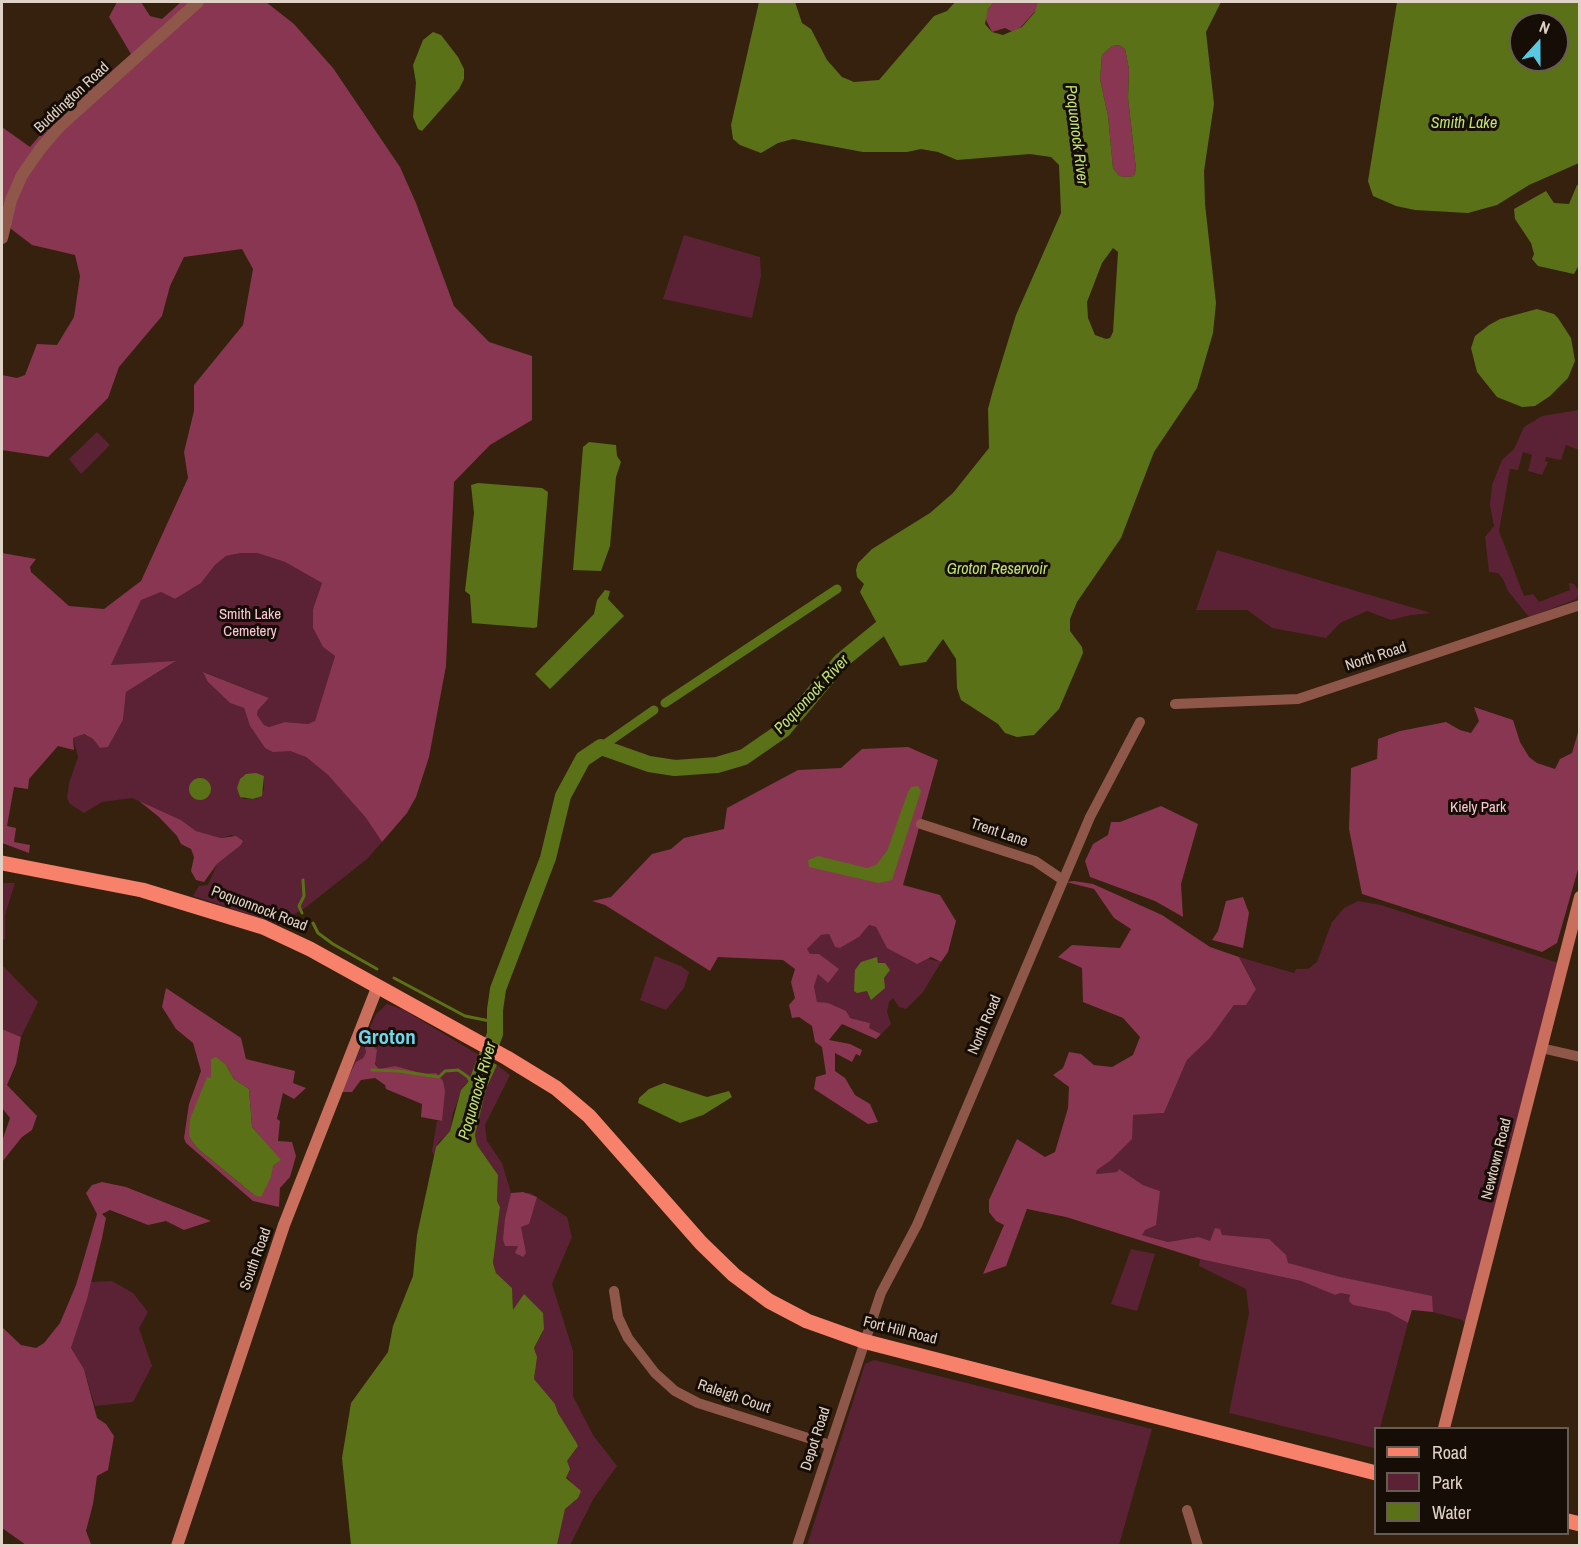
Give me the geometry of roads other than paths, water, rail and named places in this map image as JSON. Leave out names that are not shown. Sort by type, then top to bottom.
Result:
[{"type":"main road","name":"Poquonnock Road","points":[[2,863],[123,885],[214,910],[291,939],[482,1044]]},
{"type":"main road","name":"Newtown Road","points":[[1444,1427],[1580,897]]},
{"type":"main road","name":"South Road","points":[[177,1545],[284,1225],[377,988]]},
{"type":"main road","name":"Fort Hill Road","points":[[482,1044],[556,1088],[589,1116],[701,1243],[741,1281],[807,1322],[863,1341],[1374,1472]]},
{"type":"street","name":"Buddington Road","points":[[2,238],[10,200],[22,175],[41,148],[60,126],[198,2]]},
{"type":"street","name":"North Road","points":[[1175,704],[1298,699],[1580,606]]},
{"type":"street","name":"North Road","points":[[863,1341],[882,1292],[917,1224],[1101,793],[1140,722]]},
{"type":"street","name":"Trent Lane","points":[[921,824],[1035,861],[1064,880]]},
{"type":"street","points":[[1541,1048],[1580,1057]]},
{"type":"street","name":"Raleigh Court","points":[[614,1291],[618,1317],[628,1338],[655,1373],[675,1391],[698,1403],[830,1445]]},
{"type":"street","name":"Depot Road","points":[[798,1545],[863,1341]]},
{"type":"street","points":[[1187,1510],[1198,1545]]},
{"type":"water","name":"Groton Reservoir","points":[[759,2],[795,2],[802,23],[811,29],[827,60],[842,77],[854,82],[879,80],[934,16],[947,11],[955,2],[994,2],[988,9],[985,24],[992,32],[1003,35],[1022,27],[1035,12],[1038,2],[1221,2],[1206,32],[1214,104],[1204,171],[1205,204],[1216,303],[1213,333],[1197,388],[1154,452],[1121,538],[1077,602],[1070,619],[1070,631],[1082,647],[1083,653],[1059,709],[1034,735],[1017,737],[1005,733],[998,724],[961,700],[957,688],[956,659],[943,639],[926,662],[900,666],[860,592],[864,584],[857,577],[856,570],[858,563],[872,549],[930,513],[953,493],[989,448],[988,409],[993,390],[1016,315],[1061,213],[1059,165],[1051,157],[1030,154],[957,160],[938,152],[921,149],[907,152],[863,152],[793,139],[778,143],[761,153],[740,145],[733,139],[731,125]],"holes":[[[1119,45],[1125,49],[1129,69],[1128,98],[1136,169],[1134,176],[1126,177],[1119,176],[1113,168],[1108,116],[1100,79],[1102,55],[1112,46]],[[1113,248],[1118,252],[1113,332],[1110,338],[1106,339],[1095,335],[1088,318],[1087,302],[1102,263]]]},
{"type":"water","name":"Smith Lake","points":[[1397,2],[1579,2],[1579,163],[1529,185],[1497,205],[1468,213],[1415,210],[1396,206],[1373,196],[1368,181]]},
{"type":"water","points":[[433,32],[441,35],[458,57],[464,69],[464,79],[459,89],[422,131],[418,129],[413,117],[416,83],[413,65],[423,40]]},
{"type":"water","points":[[1577,185],[1580,185],[1579,265],[1574,274],[1538,266],[1532,259],[1534,254],[1531,243],[1515,219],[1514,209],[1546,191],[1554,203],[1569,204]]},
{"type":"water","points":[[1537,309],[1554,314],[1558,318],[1571,338],[1575,361],[1568,378],[1550,396],[1535,406],[1522,407],[1497,397],[1477,372],[1471,348],[1475,336],[1489,325],[1500,319]]},
{"type":"water","points":[[589,442],[616,445],[617,456],[621,462],[616,477],[610,546],[601,571],[573,570],[583,447]]},
{"type":"water","points":[[478,483],[542,488],[548,492],[537,627],[472,623],[470,595],[465,591],[474,513],[471,485]]},
{"type":"water","points":[[605,590],[610,591],[608,599],[624,616],[550,689],[535,674],[594,614],[597,600]]},
{"type":"water","points":[[256,773],[264,776],[262,796],[253,799],[240,797],[237,788],[240,779],[246,774]]},
{"type":"water","points":[[200,778],[210,785],[211,789],[204,799],[200,800],[190,793],[189,789],[196,779]]},
{"type":"water","points":[[918,786],[921,791],[892,880],[878,883],[809,867],[808,860],[818,856],[867,868],[876,865],[887,851],[908,792],[911,787]]},
{"type":"water","points":[[877,957],[878,963],[885,963],[890,970],[884,978],[885,988],[871,1000],[867,991],[857,993],[854,991],[855,970],[861,962]]},
{"type":"water","points":[[479,1055],[497,1065],[486,1089],[475,1135],[477,1145],[498,1175],[497,1201],[500,1207],[493,1263],[496,1273],[512,1288],[513,1310],[524,1294],[543,1313],[544,1329],[534,1348],[537,1357],[534,1379],[555,1404],[578,1446],[567,1461],[570,1469],[566,1478],[581,1491],[578,1498],[565,1509],[557,1545],[351,1545],[342,1458],[351,1403],[388,1352],[393,1326],[413,1276],[417,1235],[436,1147],[450,1131],[461,1090],[477,1072]]},
{"type":"water","points":[[216,1057],[226,1065],[234,1079],[249,1089],[252,1127],[281,1160],[273,1166],[271,1177],[261,1197],[254,1195],[197,1148],[189,1137],[190,1119],[207,1077],[211,1078],[211,1059]]},
{"type":"water","points":[[664,1083],[707,1097],[729,1091],[732,1097],[703,1115],[680,1123],[638,1103],[639,1098],[649,1089]]},
{"type":"waterway","points":[[665,703],[837,589]]},
{"type":"waterway","name":"Poquonock River","points":[[478,1079],[495,1034],[498,989],[548,858],[563,796],[583,759],[601,747],[649,764],[675,768],[717,765],[744,757],[783,730],[841,661],[896,616]]},
{"type":"waterway","points":[[601,747],[654,710]]},
{"type":"waterway","points":[[302,913],[299,906],[304,896],[303,880]]},
{"type":"waterway","points":[[313,923],[318,933],[333,944],[377,969]]},
{"type":"waterway","points":[[394,978],[465,1016],[495,1022]]},
{"type":"waterway","points":[[372,1070],[399,1071],[439,1077],[445,1071],[458,1070],[468,1077],[471,1083]]},
{"type":"district","name":"Groton","points":[[387,1038]]},
{"type":"park label","name":"Smith Lake Cemetery","points":[[250,624]]},
{"type":"park label","name":"Kiely Park","points":[[1478,808]]}]
